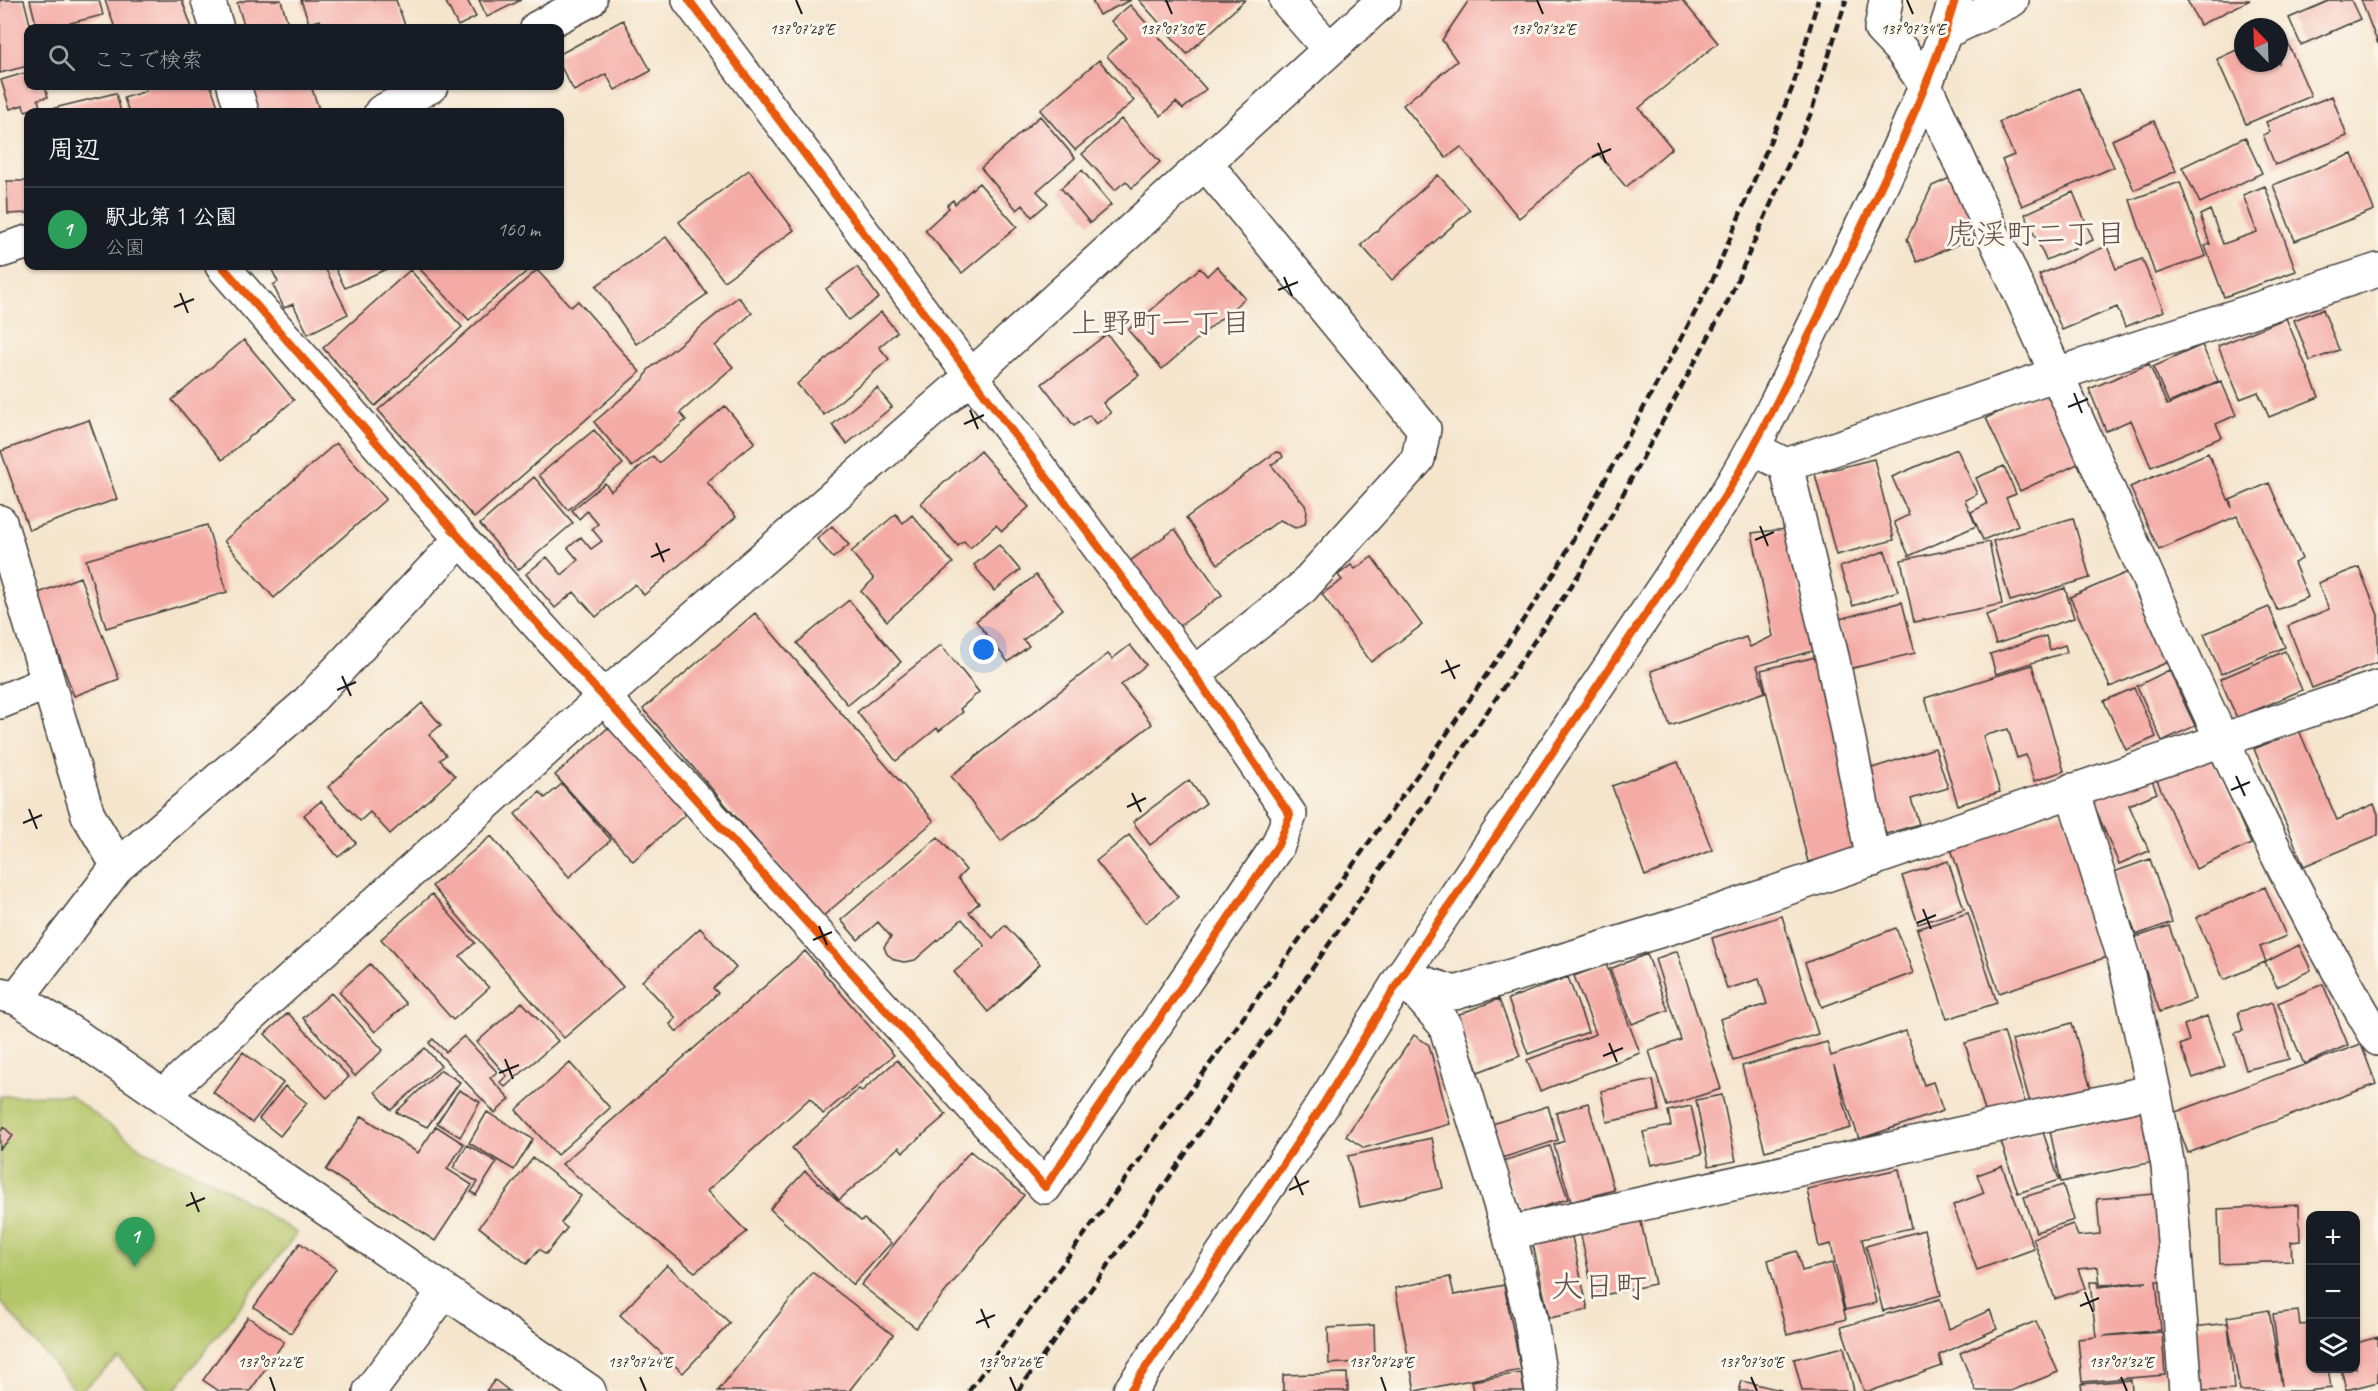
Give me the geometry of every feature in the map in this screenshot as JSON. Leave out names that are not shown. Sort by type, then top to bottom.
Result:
[{"type":"street","points":[[208,0],[216,24]]},
{"type":"street","points":[[545,24],[590,0]]},
{"type":"street","points":[[226,270],[461,539],[1045,1187],[1278,845],[1290,815],[1194,674],[689,0]]},
{"type":"street","points":[[1286,0],[1329,49]]},
{"type":"street","points":[[162,1095],[604,697],[970,377],[1384,0]]},
{"type":"street","points":[[1886,0],[1881,29],[1902,51],[1924,83],[2221,742],[2313,929],[2378,1039]]},
{"type":"street","points":[[1130,1391],[1322,1106],[1402,976],[1723,499],[1754,449],[1888,171],[1945,32],[1955,0]]},
{"type":"street","points":[[1945,32],[2012,0]]},
{"type":"street","points":[[235,90],[241,108]]},
{"type":"street","points":[[389,108],[423,90]]},
{"type":"street","points":[[1194,674],[1302,588],[1418,459],[1424,429],[1206,164]]},
{"type":"street","points":[[0,251],[24,243]]},
{"type":"street","points":[[1754,449],[1786,465],[2378,270]]},
{"type":"street","points":[[1786,465],[1833,661],[1872,860]]},
{"type":"street","points":[[0,522],[6,565],[47,682],[88,815],[118,866]]},
{"type":"street","points":[[461,539],[304,706],[118,866],[9,996],[162,1095],[589,1391]]},
{"type":"street","points":[[0,702],[47,682]]},
{"type":"street","points":[[1402,976],[1455,993],[1685,923],[2378,687]]},
{"type":"street","points":[[2072,790],[2125,961],[2154,1092],[2168,1166],[2186,1391]]},
{"type":"street","points":[[1402,976],[1445,1025],[1509,1233],[1530,1315],[1542,1391]]},
{"type":"street","points":[[1509,1233],[2154,1092]]},
{"type":"street","points":[[370,1391],[445,1291]]},
{"type":"green space","points":[[69,1095],[146,1152],[205,1177],[297,1233],[174,1391],[150,1391],[119,1358],[83,1389],[76,1391],[0,1301],[0,1096]]},
{"type":"building","points":[[0,0],[24,0],[30,24],[24,24],[24,67],[0,73]]},
{"type":"building","points":[[30,0],[99,0],[103,15],[66,24],[36,24]]},
{"type":"building","points":[[105,0],[182,0],[191,24],[114,24]]},
{"type":"building","points":[[247,0],[281,0],[288,24],[244,24],[237,3]]},
{"type":"building","points":[[301,0],[396,0],[405,24],[322,24],[320,20],[309,23]]},
{"type":"building","points":[[445,0],[467,0],[476,17],[457,24]]},
{"type":"building","points":[[479,0],[521,0],[487,17]]},
{"type":"building","points":[[1092,0],[1131,0],[1099,15]]},
{"type":"building","points":[[1139,0],[1245,0],[1187,54]]},
{"type":"building","points":[[1469,0],[1682,0],[1718,43],[1639,108],[1672,148],[1626,187],[1598,153],[1519,218],[1461,147],[1446,158],[1403,105],[1457,61],[1442,40]]},
{"type":"building","points":[[2187,0],[2250,0],[2200,25]]},
{"type":"building","points":[[2331,0],[2351,0],[2360,19],[2301,45],[2289,18]]},
{"type":"building","points":[[2361,0],[2378,0],[2378,44]]},
{"type":"building","points":[[1130,5],[1206,89],[1183,109],[1176,102],[1161,116],[1107,56],[1127,38],[1111,21]]},
{"type":"building","points":[[623,20],[651,71],[615,90],[606,74],[574,91],[564,72],[564,52]]},
{"type":"building","points":[[2288,44],[2311,96],[2246,124],[2217,59],[2234,51],[2234,72],[2288,72]]},
{"type":"building","points":[[1099,60],[1134,101],[1075,150],[1040,110]]},
{"type":"building","points":[[24,73],[24,90],[46,90],[48,97],[38,99],[40,107],[24,108],[23,105],[10,109],[1,80]]},
{"type":"building","points":[[2079,88],[2114,167],[2022,206],[2002,160],[2014,155],[1999,122]]},
{"type":"building","points":[[212,90],[219,108],[128,108],[124,98],[146,91]]},
{"type":"building","points":[[243,90],[312,90],[319,108],[250,108]]},
{"type":"building","points":[[116,93],[120,108],[54,108]]},
{"type":"building","points":[[2332,96],[2347,136],[2275,165],[2263,135],[2270,132],[2266,122]]},
{"type":"building","points":[[1040,116],[1075,158],[1037,191],[1048,203],[1032,217],[1023,205],[1017,210],[981,168]]},
{"type":"building","points":[[1121,119],[1160,162],[1132,188],[1126,181],[1115,190],[1082,154]]},
{"type":"building","points":[[2154,121],[2176,171],[2134,190],[2112,140]]},
{"type":"building","points":[[2245,137],[2262,173],[2200,203],[2182,167]]},
{"type":"building","points":[[2352,154],[2374,210],[2295,241],[2273,185]]},
{"type":"building","points":[[749,170],[794,230],[724,281],[679,222]]},
{"type":"building","points":[[1082,170],[1111,205],[1090,223],[1061,188]]},
{"type":"building","points":[[1438,175],[1470,210],[1392,280],[1361,245]]},
{"type":"building","points":[[1952,177],[1977,236],[1917,262],[1907,239],[1932,186]]},
{"type":"building","points":[[7,181],[24,181],[24,213],[8,214]]},
{"type":"building","points":[[2180,182],[2206,256],[2155,274],[2130,200]]},
{"type":"building","points":[[979,183],[1017,227],[962,273],[925,230],[949,208],[947,205],[953,200],[955,204]]},
{"type":"building","points":[[2265,186],[2296,271],[2224,297],[2205,246],[2210,244],[2200,215],[2210,210],[2223,244],[2257,232],[2243,195]]},
{"type":"building","points":[[2073,192],[2093,240],[2046,260],[2025,214]]},
{"type":"building","points":[[666,237],[707,294],[636,344],[596,286]]},
{"type":"building","points":[[2107,246],[2116,269],[2142,259],[2164,311],[2125,327],[2117,307],[2062,330],[2039,275]]},
{"type":"building","points":[[1217,266],[1245,298],[1162,369],[1128,330],[1200,268],[1207,276]]},
{"type":"building","points":[[857,267],[879,298],[848,320],[826,289]]},
{"type":"building","points":[[272,270],[326,270],[348,314],[308,334],[293,304],[284,308],[273,285],[278,282]]},
{"type":"building","points":[[336,270],[384,270],[345,288]]},
{"type":"building","points":[[410,270],[462,327],[375,406],[323,348]]},
{"type":"building","points":[[421,270],[528,270],[469,320]]},
{"type":"building","points":[[537,270],[571,307],[578,301],[640,372],[474,518],[378,410]]},
{"type":"building","points":[[738,297],[752,313],[715,346],[733,367],[680,413],[686,420],[632,467],[594,422],[644,379],[648,370]]},
{"type":"building","points":[[2323,309],[2339,350],[2310,361],[2294,320]]},
{"type":"building","points":[[881,312],[897,332],[879,347],[889,359],[824,415],[797,384]]},
{"type":"building","points":[[2286,318],[2319,397],[2269,417],[2258,392],[2240,399],[2218,346]]},
{"type":"building","points":[[1107,334],[1139,375],[1103,403],[1111,413],[1096,424],[1089,415],[1074,426],[1042,384]]},
{"type":"building","points":[[244,340],[294,400],[222,460],[172,400]]},
{"type":"building","points":[[2202,345],[2218,381],[2169,403],[2153,367]]},
{"type":"building","points":[[2149,364],[2167,405],[2221,381],[2236,415],[2216,424],[2222,437],[2151,467],[2131,420],[2106,431],[2089,389]]},
{"type":"building","points":[[877,388],[892,407],[847,444],[832,425]]},
{"type":"building","points":[[2045,391],[2080,463],[2020,491],[1986,418]]},
{"type":"building","points":[[725,406],[755,442],[707,482],[736,517],[644,595],[635,584],[596,617],[574,592],[555,608],[526,574],[547,557],[562,575],[578,560],[568,548],[581,537],[591,549],[602,541],[592,529],[598,524],[587,511],[579,519],[572,510],[605,483],[611,491],[653,456],[659,463]]},
{"type":"building","points":[[89,420],[117,499],[29,530],[1,451]]},
{"type":"building","points":[[594,430],[623,464],[568,510],[539,475]]},
{"type":"building","points":[[336,443],[386,499],[274,598],[224,541]]},
{"type":"building","points":[[1957,449],[1977,494],[1965,500],[1976,526],[1909,556],[1894,522],[1909,515],[1892,477]]},
{"type":"building","points":[[980,451],[1029,507],[1002,531],[996,525],[970,548],[964,541],[958,546],[921,503]]},
{"type":"building","points":[[1276,452],[1281,453],[1283,457],[1271,465],[1305,505],[1307,512],[1305,524],[1295,528],[1280,520],[1218,564],[1186,518]]},
{"type":"building","points":[[2208,453],[2232,508],[2230,500],[2269,483],[2302,559],[2294,563],[2308,597],[2277,610],[2237,516],[2159,550],[2130,487]]},
{"type":"building","points":[[1874,459],[1894,540],[1836,555],[1815,474]]},
{"type":"building","points":[[2004,466],[2016,494],[2006,498],[2018,525],[1983,540],[1971,512],[1987,504],[1976,478]]},
{"type":"building","points":[[534,477],[573,523],[518,570],[480,524]]},
{"type":"building","points":[[896,514],[903,523],[912,515],[953,563],[887,621],[861,591],[874,579],[851,552]]},
{"type":"building","points":[[2073,518],[2090,578],[2010,601],[1993,541]]},
{"type":"building","points":[[207,525],[227,592],[106,628],[86,560]]},
{"type":"building","points":[[832,526],[849,545],[833,558],[817,539]]},
{"type":"building","points":[[1175,529],[1222,595],[1178,627],[1130,561]]},
{"type":"building","points":[[1786,529],[1813,651],[1757,666],[1765,692],[1670,726],[1651,671],[1746,637],[1750,647],[1773,636],[1752,533]]},
{"type":"building","points":[[1989,542],[2002,604],[1914,622],[1901,560]]},
{"type":"building","points":[[999,545],[1020,570],[994,591],[974,565]]},
{"type":"building","points":[[1885,551],[1898,591],[1853,606],[1840,567]]},
{"type":"building","points":[[1372,557],[1422,625],[1371,662],[1322,594],[1342,580],[1338,575],[1351,565],[1355,569]]},
{"type":"building","points":[[2359,567],[2378,615],[2378,662],[2312,688],[2288,626],[2329,609],[2318,583]]},
{"type":"building","points":[[2128,572],[2168,662],[2110,687],[2070,597]]},
{"type":"building","points":[[1036,575],[1063,609],[1023,640],[1029,646],[1008,662],[976,621]]},
{"type":"building","points":[[80,577],[119,679],[74,696],[36,594]]},
{"type":"building","points":[[2065,588],[2074,618],[1996,644],[1986,615]]},
{"type":"building","points":[[849,600],[901,662],[848,705],[797,643]]},
{"type":"building","points":[[1902,602],[1915,653],[1849,669],[1836,620]]},
{"type":"building","points":[[2269,607],[2285,647],[2221,674],[2204,634]]},
{"type":"building","points":[[755,613],[934,821],[822,917],[643,709]]},
{"type":"building","points":[[2046,636],[2050,650],[2065,645],[2067,652],[1996,674],[1990,654]]},
{"type":"building","points":[[941,645],[979,692],[960,709],[963,712],[939,731],[937,728],[896,761],[857,712]]},
{"type":"building","points":[[1130,645],[1146,665],[1121,685],[1152,724],[1001,841],[951,776],[1108,654],[1112,659]]},
{"type":"building","points":[[2285,651],[2302,690],[2237,718],[2220,679]]},
{"type":"building","points":[[1820,656],[1867,847],[1808,862],[1761,670]]},
{"type":"building","points":[[2032,665],[2064,771],[2034,781],[2026,755],[2017,758],[2008,729],[1983,736],[2000,792],[1958,805],[1925,698]]},
{"type":"building","points":[[2169,670],[2195,726],[2162,741],[2137,686]]},
{"type":"building","points":[[2134,688],[2156,737],[2126,750],[2104,701]]},
{"type":"building","points":[[422,703],[441,725],[429,735],[446,755],[440,760],[455,776],[390,834],[370,812],[360,821],[328,787]]},
{"type":"building","points":[[610,726],[688,812],[633,861],[555,775]]},
{"type":"building","points":[[2299,730],[2337,820],[2374,804],[2378,814],[2378,835],[2304,866],[2254,749]]},
{"type":"building","points":[[1935,748],[1948,788],[1911,799],[1919,824],[1886,834],[1866,770]]},
{"type":"building","points":[[2211,754],[2251,844],[2196,869],[2156,778]]},
{"type":"building","points":[[1678,762],[1712,850],[1645,876],[1612,786]]},
{"type":"building","points":[[2150,776],[2157,793],[2129,805],[2149,851],[2119,864],[2090,796]]},
{"type":"building","points":[[1189,780],[1206,803],[1150,845],[1133,822]]},
{"type":"building","points":[[562,784],[611,840],[569,877],[515,814],[540,792],[545,798]]},
{"type":"building","points":[[321,801],[356,843],[338,857],[304,815]]},
{"type":"building","points":[[2062,812],[2110,956],[1999,993],[1951,849]]},
{"type":"building","points":[[1129,835],[1178,897],[1145,923],[1096,861]]},
{"type":"building","points":[[491,836],[623,987],[564,1038],[432,886]]},
{"type":"building","points":[[938,837],[966,870],[958,878],[979,903],[969,912],[993,938],[1005,925],[1040,964],[988,1012],[954,972],[985,946],[962,919],[915,960],[904,962],[895,960],[887,954],[884,947],[891,937],[878,922],[858,940],[841,920]]},
{"type":"building","points":[[2150,859],[2172,922],[2136,935],[2114,872]]},
{"type":"building","points":[[1948,861],[1964,909],[1918,924],[1902,876]]},
{"type":"building","points":[[2265,887],[2286,936],[2260,947],[2266,962],[2299,945],[2311,970],[2277,987],[2265,962],[2224,980],[2196,918]]},
{"type":"building","points":[[432,894],[475,943],[460,956],[489,988],[453,1020],[381,939]]},
{"type":"building","points":[[1968,913],[1997,1003],[1947,1019],[1917,929]]},
{"type":"building","points":[[1782,916],[1818,1034],[1733,1061],[1720,1019],[1767,1004],[1759,979],[1727,989],[1712,938]]},
{"type":"building","points":[[2169,926],[2195,999],[2160,1012],[2134,938]]},
{"type":"building","points":[[700,928],[736,968],[713,988],[718,993],[677,1032],[670,1024],[676,1018],[642,981]]},
{"type":"building","points":[[1896,928],[1913,973],[1822,1007],[1805,963]]},
{"type":"building","points":[[805,951],[894,1055],[823,1114],[810,1098],[707,1191],[747,1232],[695,1272],[562,1164]]},
{"type":"building","points":[[1677,951],[1721,1089],[1667,1106],[1649,1051],[1681,1040],[1655,959]]},
{"type":"building","points":[[1647,954],[1668,1010],[1632,1024],[1610,969]]},
{"type":"building","points":[[370,964],[406,1004],[375,1032],[339,992]]},
{"type":"building","points":[[1606,964],[1640,1053],[1540,1091],[1527,1060],[1596,1034],[1574,976]]},
{"type":"building","points":[[1568,977],[1588,1032],[1528,1054],[1508,999]]},
{"type":"building","points":[[2323,984],[2348,1045],[2304,1064],[2278,1003]]},
{"type":"building","points":[[331,993],[383,1050],[355,1076],[303,1018]]},
{"type":"building","points":[[1499,999],[1520,1056],[1478,1072],[1457,1015]]},
{"type":"building","points":[[522,1002],[558,1041],[505,1087],[500,1082],[507,1076],[477,1042]]},
{"type":"building","points":[[2273,1002],[2289,1059],[2246,1070],[2235,1033],[2243,1031],[2238,1012]]},
{"type":"building","points":[[288,1013],[349,1077],[327,1098],[265,1034]]},
{"type":"building","points":[[2207,1016],[2225,1066],[2193,1078],[2180,1045],[2189,1041],[2184,1025]]},
{"type":"building","points":[[2072,1023],[2091,1089],[2031,1106],[2012,1040]]},
{"type":"building","points":[[1906,1031],[1924,1085],[1933,1082],[1943,1111],[1859,1139],[1834,1065],[1851,1128],[1765,1151],[1742,1066],[1827,1042],[1831,1056]]},
{"type":"building","points":[[2004,1032],[2025,1102],[1986,1114],[1965,1043]]},
{"type":"building","points":[[1414,1035],[1429,1045],[1450,1124],[1364,1148],[1346,1136]]},
{"type":"building","points":[[464,1036],[497,1072],[490,1078],[510,1099],[495,1113],[429,1043],[433,1039],[446,1052]]},
{"type":"building","points":[[2361,1044],[2376,1084],[2188,1153],[2173,1113]]},
{"type":"building","points":[[425,1048],[441,1066],[391,1110],[375,1092]]},
{"type":"building","points":[[243,1052],[283,1083],[252,1123],[213,1092]]},
{"type":"building","points":[[897,1060],[946,1115],[903,1152],[899,1147],[839,1200],[792,1148],[859,1089],[862,1091]]},
{"type":"building","points":[[570,1063],[610,1108],[557,1155],[516,1110]]},
{"type":"building","points":[[441,1070],[460,1082],[427,1127],[396,1112]]},
{"type":"building","points":[[1653,1080],[1659,1111],[1607,1122],[1601,1091]]},
{"type":"building","points":[[285,1086],[307,1103],[280,1136],[259,1119]]},
{"type":"building","points":[[459,1090],[480,1102],[460,1137],[437,1123]]},
{"type":"building","points":[[1722,1095],[1736,1161],[1709,1166],[1696,1100]]},
{"type":"building","points":[[1588,1103],[1614,1190],[1571,1202],[1554,1145],[1564,1141],[1556,1113]]},
{"type":"building","points":[[1548,1106],[1558,1140],[1502,1158],[1492,1124]]},
{"type":"building","points":[[1691,1106],[1702,1154],[1651,1165],[1643,1132],[1671,1126],[1668,1111]]},
{"type":"building","points":[[2142,1111],[2153,1162],[2061,1182],[2050,1131]]},
{"type":"building","points":[[487,1112],[533,1139],[514,1170],[469,1143]]},
{"type":"building","points":[[362,1116],[418,1153],[436,1126],[464,1144],[447,1169],[472,1185],[435,1241],[326,1170]]},
{"type":"building","points":[[4,1127],[13,1136],[0,1149],[0,1132]]},
{"type":"building","points":[[2042,1129],[2059,1180],[2018,1193],[2001,1142]]},
{"type":"building","points":[[1432,1138],[1443,1188],[1360,1207],[1348,1156]]},
{"type":"building","points":[[467,1145],[497,1162],[476,1195],[471,1192],[478,1182],[453,1168]]},
{"type":"building","points":[[1550,1146],[1568,1199],[1521,1214],[1503,1161]]},
{"type":"building","points":[[970,1151],[1024,1195],[916,1328],[861,1285]]},
{"type":"building","points":[[533,1158],[581,1196],[561,1223],[567,1228],[546,1254],[539,1249],[527,1264],[479,1227]]},
{"type":"building","points":[[2002,1166],[2034,1249],[1977,1270],[1953,1205],[1984,1193],[1977,1175]]},
{"type":"building","points":[[1899,1169],[1911,1228],[1862,1239],[1876,1303],[1845,1310],[1831,1244],[1819,1247],[1807,1189]]},
{"type":"building","points":[[805,1171],[861,1221],[864,1219],[891,1243],[853,1285],[770,1209]]},
{"type":"building","points":[[2063,1185],[2074,1220],[2036,1232],[2024,1197]]},
{"type":"building","points":[[2154,1194],[2160,1281],[2156,1281],[2161,1330],[2103,1336],[2162,1332],[2165,1375],[2082,1382],[2078,1339],[2096,1337],[2090,1282],[2098,1282],[2098,1287],[2147,1282],[2100,1285],[2098,1267],[2078,1269],[2085,1288],[2055,1299],[2033,1238],[2073,1224],[2078,1236],[2100,1234],[2097,1199]]},
{"type":"building","points":[[2299,1205],[2300,1241],[2291,1242],[2292,1261],[2220,1264],[2218,1209]]},
{"type":"building","points":[[1640,1218],[1655,1284],[1594,1297],[1580,1231]]},
{"type":"building","points":[[1924,1230],[1941,1295],[1883,1311],[1866,1246]]},
{"type":"building","points":[[1572,1237],[1588,1310],[1549,1318],[1533,1245]]},
{"type":"building","points":[[300,1243],[336,1269],[291,1333],[254,1307]]},
{"type":"building","points":[[1797,1251],[1802,1271],[1832,1263],[1846,1319],[1787,1335],[1768,1260]]},
{"type":"building","points":[[667,1265],[730,1323],[683,1373],[620,1315]]},
{"type":"building","points":[[812,1272],[893,1335],[849,1391],[718,1391]]},
{"type":"building","points":[[1450,1277],[1454,1295],[1504,1285],[1521,1370],[1415,1391],[1395,1288]]},
{"type":"building","points":[[1940,1299],[1949,1329],[1990,1310],[1997,1329],[1939,1355],[1942,1366],[1871,1391],[1864,1391],[1841,1327]]},
{"type":"building","points":[[2269,1310],[2282,1386],[2273,1314],[2298,1311],[2300,1325],[2306,1324],[2306,1373],[2329,1373],[2331,1388],[2307,1391],[2240,1391],[2227,1317]]},
{"type":"building","points":[[248,1317],[284,1342],[250,1391],[219,1391],[203,1380]]},
{"type":"building","points":[[2036,1321],[2058,1372],[2011,1391],[1976,1391],[1960,1353]]},
{"type":"building","points":[[2228,1323],[2234,1390],[2199,1391],[2193,1327]]},
{"type":"building","points":[[1374,1325],[1375,1361],[1329,1364],[1328,1328]]},
{"type":"building","points":[[2378,1337],[2378,1382],[2346,1390],[2342,1373],[2360,1373],[2360,1342]]},
{"type":"building","points":[[1844,1347],[1854,1391],[1802,1391],[1794,1359]]},
{"type":"building","points":[[1347,1373],[1348,1391],[1283,1391],[1283,1375]]},
{"type":"building","points":[[1521,1373],[1524,1391],[1474,1391],[1472,1381]]},
{"type":"building","points":[[495,1380],[509,1391],[486,1391]]},
{"type":"building","points":[[2131,1380],[2132,1391],[2082,1391],[2081,1384]]},
{"type":"building","points":[[1742,1381],[1781,1390],[1781,1391],[1739,1391]]},
{"type":"railway","points":[[969,1391],[1202,1075],[1446,735],[1556,571],[1714,277],[1793,86],[1818,0]]},
{"type":"railway","points":[[1018,1391],[1132,1232],[1459,754],[1581,571],[1727,303],[1811,113],[1846,0]]},
{"type":"cycle path","points":[[226,270],[461,539],[1045,1187],[1278,845],[1290,815],[1194,674],[689,0]]},
{"type":"cycle path","points":[[1130,1391],[1322,1106],[1402,976],[1723,499],[1783,390],[1886,175],[1931,71],[1955,0]]},
{"type":"place","name":"駅北第１公園","points":[[135,1267]]},
{"type":"district","name":"虎渓町二丁目","points":[[2036,234]]},
{"type":"district","name":"上野町一丁目","points":[[1161,323]]},
{"type":"district","name":"大日町","points":[[1599,1286]]}]
